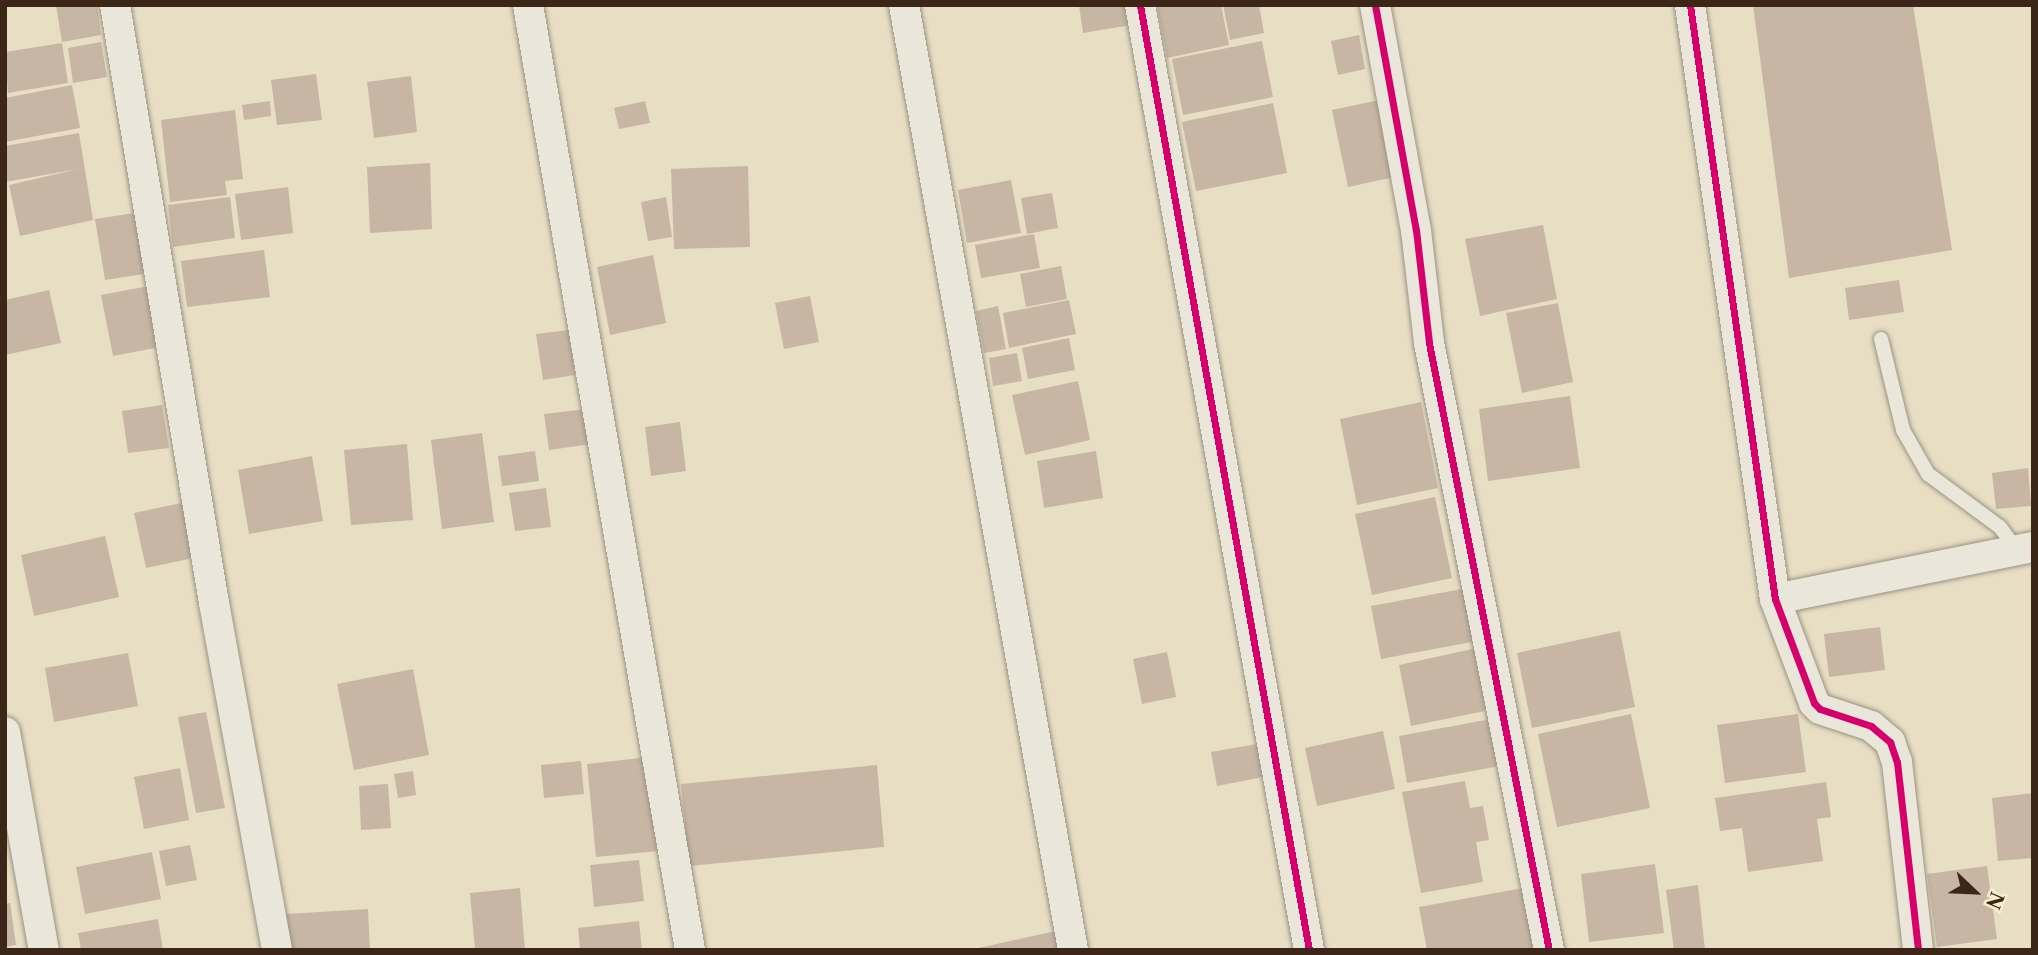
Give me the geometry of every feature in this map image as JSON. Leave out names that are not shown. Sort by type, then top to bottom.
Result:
[{"type":"street","points":[[115,5],[214,603],[277,950]]},
{"type":"street","points":[[528,5],[690,950]]},
{"type":"street","points":[[904,5],[1073,950]]},
{"type":"street","points":[[1140,5],[1309,950]]},
{"type":"street","points":[[1375,5],[1416,230],[1429,342],[1549,950]]},
{"type":"street","points":[[1690,5],[1775,599],[1814,703],[1820,709],[1871,726],[1890,743],[1897,762],[1918,950]]},
{"type":"street","points":[[1775,599],[2025,548]]},
{"type":"street","points":[[5,732],[44,950]]},
{"type":"lane","points":[[1881,339],[1903,430],[1928,474],[2025,548]]},
{"type":"building","points":[[56,5],[97,5],[101,35],[62,42]]},
{"type":"building","points":[[1079,5],[1128,5],[1131,25],[1083,33]]},
{"type":"building","points":[[1157,5],[1221,5],[1229,45],[1167,58]]},
{"type":"building","points":[[1223,5],[1259,5],[1264,33],[1230,40]]},
{"type":"building","points":[[1753,5],[1913,5],[1952,250],[1789,278]]},
{"type":"building","points":[[1359,35],[1365,69],[1338,75],[1331,41]]},
{"type":"building","points":[[1262,41],[1273,97],[1183,115],[1172,59]]},
{"type":"building","points":[[101,42],[107,77],[73,83],[68,48]]},
{"type":"building","points":[[62,43],[68,83],[8,93],[5,52]]},
{"type":"building","points":[[316,74],[322,120],[277,125],[271,80]]},
{"type":"building","points":[[411,76],[417,132],[374,138],[367,82]]},
{"type":"building","points":[[72,85],[80,128],[5,142],[5,98]]},
{"type":"building","points":[[1384,99],[1399,176],[1348,187],[1332,110]]},
{"type":"building","points":[[270,101],[271,116],[244,120],[242,105]]},
{"type":"building","points":[[645,101],[650,123],[619,129],[614,108]]},
{"type":"building","points":[[1273,103],[1287,173],[1196,191],[1182,122]]},
{"type":"building","points":[[235,110],[243,179],[225,181],[227,195],[170,202],[161,120]]},
{"type":"building","points":[[79,133],[93,220],[20,236],[9,185],[78,169],[5,182],[5,146]]},
{"type":"building","points":[[430,163],[432,229],[370,233],[367,167]]},
{"type":"building","points":[[748,166],[750,247],[674,249],[671,169]]},
{"type":"building","points":[[1011,180],[1021,233],[967,243],[958,190]]},
{"type":"building","points":[[288,187],[293,233],[241,240],[235,194]]},
{"type":"building","points":[[1052,193],[1058,228],[1027,234],[1021,198]]},
{"type":"building","points":[[230,197],[235,238],[173,247],[168,205]]},
{"type":"building","points":[[666,197],[672,237],[648,241],[641,202]]},
{"type":"building","points":[[135,213],[144,274],[105,280],[95,219]]},
{"type":"building","points":[[1543,225],[1557,299],[1480,316],[1465,239]]},
{"type":"building","points":[[1034,234],[1040,268],[981,278],[975,245]]},
{"type":"building","points":[[264,250],[270,297],[187,307],[181,261]]},
{"type":"building","points":[[653,255],[666,323],[610,335],[597,267]]},
{"type":"building","points":[[1061,266],[1067,299],[1026,307],[1020,274]]},
{"type":"building","points":[[1899,280],[1904,312],[1849,320],[1845,288]]},
{"type":"building","points":[[149,286],[160,347],[113,356],[101,295]]},
{"type":"building","points":[[49,290],[61,343],[5,355],[5,300]]},
{"type":"building","points":[[810,296],[819,342],[784,349],[775,303]]},
{"type":"building","points":[[1069,300],[1076,334],[1009,348],[1003,313]]},
{"type":"building","points":[[1558,303],[1573,382],[1522,393],[1506,313]]},
{"type":"building","points":[[998,306],[1006,349],[984,353],[976,311]]},
{"type":"building","points":[[569,330],[575,375],[543,380],[536,334]]},
{"type":"building","points":[[1069,338],[1075,370],[1028,379],[1022,348]]},
{"type":"building","points":[[1017,353],[1022,381],[993,386],[989,358]]},
{"type":"building","points":[[1078,381],[1090,440],[1025,455],[1012,395]]},
{"type":"building","points":[[1570,396],[1580,468],[1488,481],[1479,409]]},
{"type":"building","points":[[1421,402],[1438,488],[1357,505],[1340,419]]},
{"type":"building","points":[[162,405],[169,448],[128,453],[122,411]]},
{"type":"building","points":[[587,409],[592,444],[549,450],[544,414]]},
{"type":"building","points":[[680,422],[686,471],[651,476],[645,427]]},
{"type":"building","points":[[482,433],[494,522],[442,529],[431,440]]},
{"type":"building","points":[[407,444],[413,520],[351,525],[344,450]]},
{"type":"building","points":[[535,451],[539,481],[502,486],[498,456]]},
{"type":"building","points":[[1096,451],[1103,498],[1044,508],[1037,461]]},
{"type":"building","points":[[312,456],[323,521],[249,534],[238,470]]},
{"type":"building","points":[[2028,468],[2031,506],[1996,509],[1992,473]]},
{"type":"building","points":[[546,488],[551,527],[515,531],[509,493]]},
{"type":"building","points":[[1435,497],[1452,578],[1372,595],[1355,514]]},
{"type":"building","points":[[186,502],[198,557],[146,568],[134,513]]},
{"type":"building","points":[[105,536],[119,597],[34,616],[21,555]]},
{"type":"building","points":[[1467,588],[1477,641],[1381,659],[1371,606]]},
{"type":"building","points":[[1880,627],[1885,670],[1829,677],[1824,634]]},
{"type":"building","points":[[1620,631],[1635,707],[1532,728],[1517,653]]},
{"type":"building","points":[[1477,648],[1490,710],[1411,726],[1399,665]]},
{"type":"building","points":[[1167,652],[1176,697],[1142,704],[1133,659]]},
{"type":"building","points":[[128,653],[138,706],[54,722],[45,668]]},
{"type":"building","points":[[413,669],[429,755],[354,770],[337,684]]},
{"type":"building","points":[[206,712],[225,808],[196,813],[178,717]]},
{"type":"building","points":[[1631,714],[1650,808],[1557,827],[1538,734]]},
{"type":"building","points":[[1798,714],[1806,772],[1725,783],[1717,725]]},
{"type":"building","points":[[1491,719],[1500,766],[1407,783],[1399,736]]},
{"type":"building","points":[[1383,731],[1395,789],[1317,806],[1305,748]]},
{"type":"building","points":[[1257,744],[1263,777],[1217,786],[1211,752]]},
{"type":"building","points":[[649,757],[658,851],[596,857],[587,764]]},
{"type":"building","points":[[581,761],[584,794],[544,798],[541,765]]},
{"type":"building","points":[[877,765],[884,847],[689,866],[681,784]]},
{"type":"building","points":[[180,768],[189,820],[144,829],[134,777]]},
{"type":"building","points":[[413,771],[416,795],[398,798],[394,774]]},
{"type":"building","points":[[1465,781],[1470,808],[1483,806],[1489,840],[1476,842],[1483,882],[1421,893],[1402,792]]},
{"type":"building","points":[[1826,782],[1831,817],[1817,819],[1823,861],[1748,872],[1742,828],[1720,831],[1715,798]]},
{"type":"building","points":[[388,784],[391,828],[361,830],[359,786]]},
{"type":"building","points":[[2033,793],[2033,858],[1998,861],[1992,798]]},
{"type":"building","points":[[190,845],[197,880],[166,886],[159,851]]},
{"type":"building","points":[[152,852],[161,899],[85,914],[76,867]]},
{"type":"building","points":[[639,860],[644,901],[594,907],[590,865]]},
{"type":"building","points":[[1655,864],[1664,933],[1589,942],[1581,874]]},
{"type":"building","points":[[1987,866],[1997,939],[1937,947],[1927,874]]},
{"type":"building","points":[[1698,885],[1705,950],[1674,950],[1666,890]]},
{"type":"building","points":[[520,888],[525,950],[475,950],[470,893]]},
{"type":"building","points":[[1523,888],[1533,948],[1427,950],[1419,907]]},
{"type":"building","points":[[10,903],[16,945],[5,947],[5,904]]},
{"type":"building","points":[[368,909],[370,950],[288,950],[286,914]]},
{"type":"building","points":[[158,919],[163,950],[81,950],[78,933]]},
{"type":"building","points":[[639,921],[642,950],[580,950],[578,928]]},
{"type":"building","points":[[1056,931],[1060,950],[974,950],[974,949]]},
{"type":"cycle path","points":[[1140,5],[1309,950]]},
{"type":"cycle path","points":[[1375,5],[1416,230],[1429,343],[1549,950]]},
{"type":"cycle path","points":[[1690,5],[1775,599],[1814,703],[1820,709],[1871,726],[1890,742],[1897,762],[1918,950]]}]
